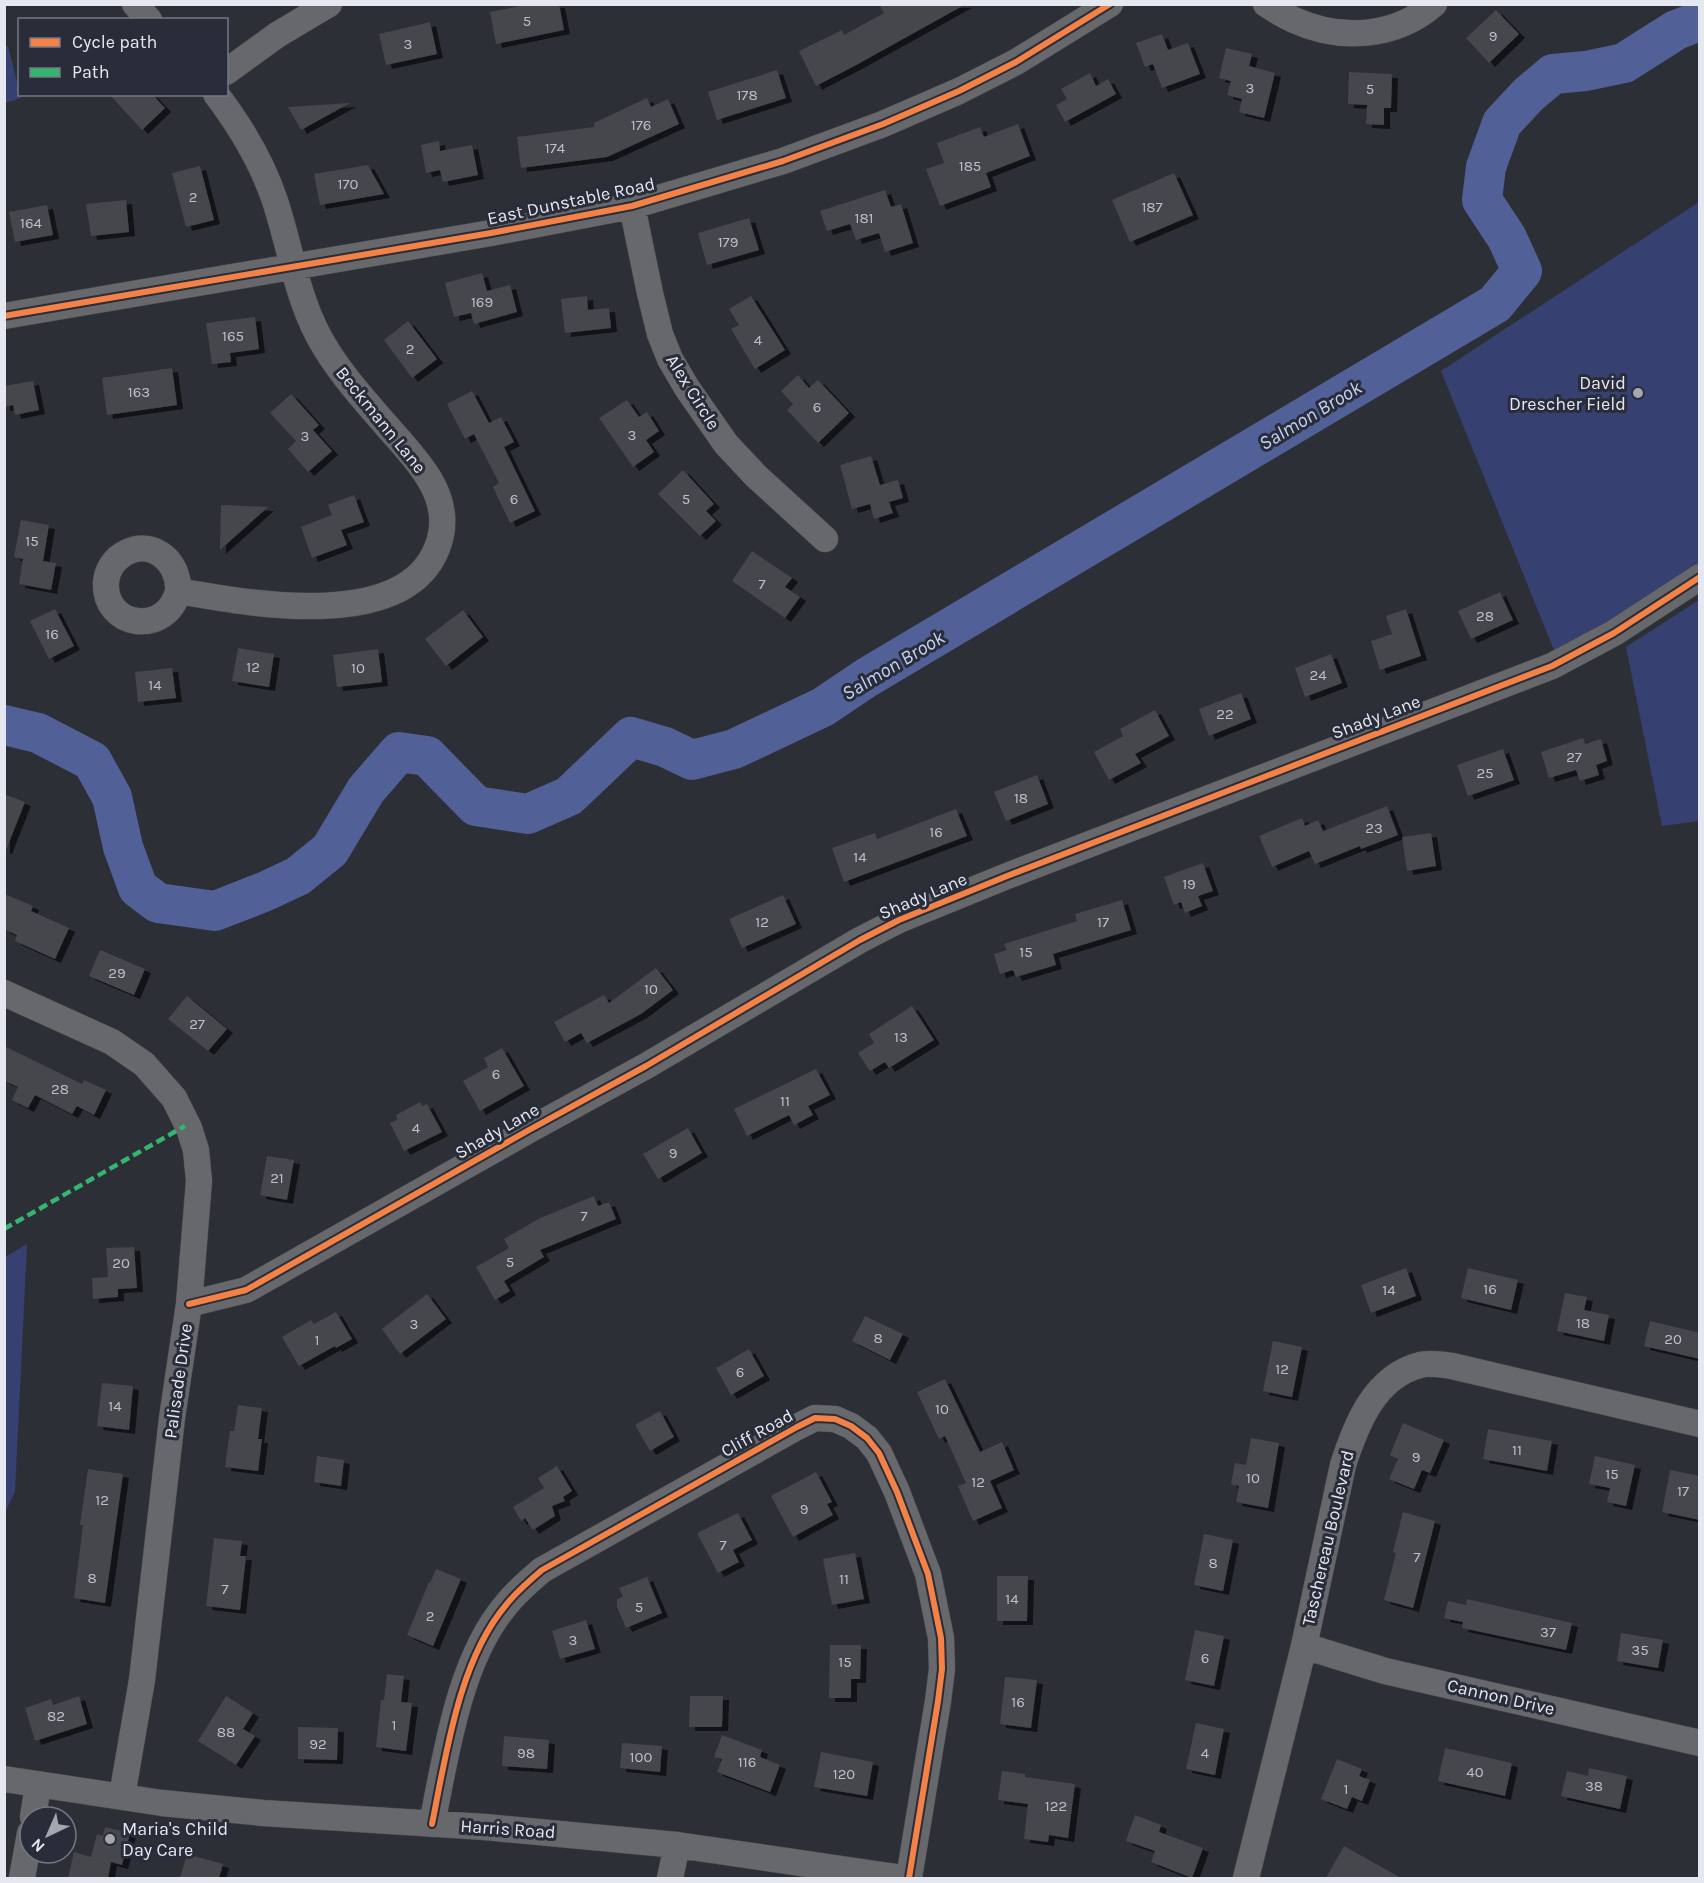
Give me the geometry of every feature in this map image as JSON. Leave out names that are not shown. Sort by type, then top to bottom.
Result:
[{"type":"street","points":[[135,4],[147,18]]},
{"type":"street","points":[[228,71],[277,36],[329,4]]},
{"type":"street","name":"East Dunstable Road","points":[[4,316],[491,233],[632,206],[783,161],[883,124],[959,91],[1016,62],[1110,4]]},
{"type":"street","points":[[1266,4],[1295,21],[1324,30],[1354,34],[1380,32],[1401,26],[1434,4]]},
{"type":"street","name":"Beckmann Lane","points":[[178,591],[278,606],[327,606],[364,601],[395,591],[411,581],[435,555],[442,537],[443,518],[439,497],[431,482],[336,363],[308,314],[292,267],[275,201],[243,133],[217,96]]},
{"type":"street","name":"Alex Circle","points":[[632,206],[660,334],[681,378],[726,444],[756,476],[825,539]]},
{"type":"street","name":"Shady Lane","points":[[189,1304],[246,1290],[646,1066],[860,940],[899,920],[1552,666],[1614,633],[1700,578]]},
{"type":"street","name":"Palisade Drive","points":[[4,993],[112,1042],[144,1064],[174,1098],[189,1128],[196,1150],[199,1181],[189,1304],[172,1418],[142,1680],[122,1796]]},
{"type":"street","name":"Taschereau Boulevard","points":[[1246,1878],[1304,1646],[1343,1465],[1362,1415],[1377,1393],[1396,1374],[1421,1364],[1452,1366],[1700,1424]]},
{"type":"street","name":"Cliff Road","points":[[432,1824],[453,1726],[477,1651],[504,1606],[522,1587],[542,1570],[797,1427],[815,1419],[835,1419],[851,1426],[867,1438],[879,1453],[897,1492],[928,1574],[941,1638],[942,1669],[938,1701],[909,1878]]},
{"type":"street","name":"Cannon Drive","points":[[1304,1646],[1385,1671],[1700,1743]]},
{"type":"street","name":"Harris Road","points":[[4,1779],[162,1803],[263,1813],[531,1831],[677,1845],[903,1878]]},
{"type":"street","points":[[35,1805],[38,1785]]},
{"type":"street","points":[[670,1878],[677,1845]]},
{"type":"shaded area","points":[[5,46],[8,46],[18,86],[18,96],[21,98],[5,103]]},
{"type":"shaded area","points":[[1699,202],[1699,563],[1616,617],[1554,650],[1441,371]]},
{"type":"shaded area","points":[[1699,600],[1699,821],[1662,826],[1626,647]]},
{"type":"shaded area","points":[[27,1244],[15,1492],[5,1512],[5,1257]]},
{"type":"building","points":[[529,4],[559,4],[564,30],[496,44],[490,12]]},
{"type":"building","points":[[879,4],[966,4],[816,86],[799,51],[842,30],[844,35],[884,13]]},
{"type":"building","points":[[1496,10],[1519,34],[1489,63],[1466,38]]},
{"type":"building","points":[[430,22],[437,54],[386,65],[379,34]]},
{"type":"building","points":[[1162,34],[1168,50],[1188,43],[1200,74],[1162,88],[1153,64],[1145,67],[1136,43]]},
{"type":"building","points":[[1226,48],[1252,54],[1249,66],[1275,73],[1264,118],[1239,112],[1242,99],[1227,95],[1231,81],[1219,78]]},
{"type":"building","points":[[777,70],[786,98],[717,120],[708,92]]},
{"type":"building","points":[[1349,72],[1392,74],[1391,108],[1384,108],[1384,125],[1366,124],[1367,105],[1348,104]]},
{"type":"building","points":[[1090,73],[1096,86],[1108,79],[1116,94],[1065,122],[1056,105],[1067,99],[1061,89]]},
{"type":"building","points":[[111,96],[154,96],[165,108],[142,130]]},
{"type":"building","points":[[647,98],[651,107],[668,99],[679,124],[607,157],[521,168],[517,137],[594,127],[594,123]]},
{"type":"building","points":[[350,103],[301,130],[288,107]]},
{"type":"building","points":[[1018,124],[1030,156],[986,173],[991,187],[940,206],[926,169],[944,163],[937,143],[980,127],[984,137]]},
{"type":"building","points":[[439,141],[440,151],[472,145],[478,175],[443,182],[440,170],[426,173],[421,145]]},
{"type":"building","points":[[368,165],[384,194],[320,205],[314,174]]},
{"type":"building","points":[[200,166],[214,220],[186,227],[172,173]]},
{"type":"building","points":[[1174,173],[1193,215],[1130,242],[1112,200]]},
{"type":"building","points":[[885,190],[891,207],[901,204],[913,243],[885,252],[879,233],[856,240],[850,224],[827,231],[820,211]]},
{"type":"building","points":[[126,200],[129,232],[91,236],[86,204]]},
{"type":"building","points":[[47,205],[53,235],[15,242],[9,212]]},
{"type":"building","points":[[749,218],[759,250],[707,265],[698,233]]},
{"type":"building","points":[[482,273],[487,291],[510,285],[517,312],[474,324],[471,313],[454,317],[445,283]]},
{"type":"building","points":[[587,296],[588,310],[609,308],[611,328],[565,333],[561,299]]},
{"type":"building","points":[[751,296],[785,350],[755,369],[731,329],[739,325],[729,309]]},
{"type":"building","points":[[255,317],[259,349],[230,353],[231,362],[212,364],[206,323]]},
{"type":"building","points":[[408,321],[437,359],[412,378],[384,340]]},
{"type":"building","points":[[172,368],[177,405],[107,415],[102,378]]},
{"type":"building","points":[[798,375],[809,388],[818,380],[849,413],[818,443],[787,410],[793,404],[781,391]]},
{"type":"building","points":[[33,381],[39,410],[15,415],[13,405],[4,407],[4,386]]},
{"type":"building","points":[[472,391],[489,423],[501,417],[514,442],[504,447],[535,511],[510,523],[493,487],[499,483],[474,434],[465,439],[447,404]]},
{"type":"building","points":[[291,394],[319,425],[313,430],[332,451],[308,472],[288,449],[296,441],[270,413]]},
{"type":"building","points":[[627,400],[639,417],[647,412],[659,431],[646,440],[654,452],[633,467],[599,418]]},
{"type":"building","points":[[871,456],[880,485],[898,480],[903,498],[889,502],[893,513],[874,519],[870,504],[852,509],[840,465]]},
{"type":"building","points":[[683,470],[714,504],[706,511],[716,521],[700,536],[658,494]]},
{"type":"building","points":[[354,495],[364,522],[341,530],[347,545],[312,558],[301,527],[332,515],[328,505]]},
{"type":"building","points":[[221,505],[268,507],[220,550]]},
{"type":"building","points":[[21,520],[49,525],[43,561],[56,563],[51,590],[19,584],[23,559],[14,557]]},
{"type":"building","points":[[752,551],[792,578],[785,587],[800,597],[785,618],[732,581]]},
{"type":"building","points":[[1500,592],[1513,620],[1471,639],[1458,611]]},
{"type":"building","points":[[55,609],[74,646],[49,659],[30,621]]},
{"type":"building","points":[[1406,609],[1421,656],[1380,670],[1371,641],[1392,634],[1386,616]]},
{"type":"building","points":[[463,610],[483,637],[446,666],[425,639]]},
{"type":"building","points":[[238,648],[274,654],[269,687],[232,681]]},
{"type":"building","points":[[378,649],[382,682],[337,687],[333,655]]},
{"type":"building","points":[[1331,654],[1342,683],[1305,697],[1295,668]]},
{"type":"building","points":[[172,668],[176,698],[138,702],[135,672]]},
{"type":"building","points":[[1241,693],[1251,719],[1209,736],[1199,709]]},
{"type":"building","points":[[1155,710],[1169,736],[1135,754],[1141,763],[1109,780],[1094,752],[1123,736],[1120,729]]},
{"type":"building","points":[[1583,738],[1585,744],[1601,739],[1607,761],[1596,765],[1599,775],[1580,781],[1576,770],[1549,778],[1541,752]]},
{"type":"building","points":[[1503,749],[1514,780],[1468,796],[1457,765]]},
{"type":"building","points":[[1037,775],[1048,804],[1006,821],[994,792]]},
{"type":"building","points":[[4,794],[25,802],[6,850],[4,850]]},
{"type":"building","points":[[1387,806],[1398,835],[1361,849],[1360,846],[1315,864],[1309,851],[1272,867],[1259,836],[1302,818],[1305,826],[1318,820],[1323,831]]},
{"type":"building","points":[[956,809],[967,836],[844,882],[832,848],[875,833],[877,839]]},
{"type":"building","points":[[1431,833],[1436,866],[1407,871],[1402,837]]},
{"type":"building","points":[[1203,863],[1213,891],[1198,896],[1202,906],[1185,913],[1181,902],[1174,905],[1164,877]]},
{"type":"building","points":[[4,894],[33,906],[31,911],[69,928],[55,959],[15,941],[17,935],[4,929]]},
{"type":"building","points":[[783,895],[796,924],[742,948],[729,919]]},
{"type":"building","points":[[1122,900],[1131,930],[1053,954],[1056,965],[1016,977],[1013,970],[1000,974],[994,954],[1007,950],[1004,944],[1077,921],[1075,914]]},
{"type":"building","points":[[100,950],[145,969],[134,995],[89,976]]},
{"type":"building","points":[[656,968],[673,990],[641,1014],[587,1043],[581,1033],[565,1042],[554,1022],[604,995],[609,1003]]},
{"type":"building","points":[[187,996],[227,1029],[208,1051],[168,1019]]},
{"type":"building","points":[[912,1006],[934,1040],[889,1068],[885,1062],[870,1071],[858,1053],[874,1043],[869,1034]]},
{"type":"building","points":[[4,1046],[82,1084],[84,1080],[106,1090],[94,1115],[77,1106],[72,1114],[35,1095],[28,1108],[12,1100],[18,1087],[4,1080]]},
{"type":"building","points":[[502,1048],[524,1086],[480,1111],[463,1081],[488,1067],[484,1058]]},
{"type":"building","points":[[816,1069],[830,1095],[808,1106],[813,1115],[794,1125],[789,1115],[747,1136],[734,1109]]},
{"type":"building","points":[[420,1102],[422,1106],[427,1104],[442,1132],[404,1151],[390,1123],[397,1120],[396,1115]]},
{"type":"building","points":[[688,1128],[702,1153],[658,1179],[643,1154]]},
{"type":"building","points":[[267,1156],[294,1160],[287,1200],[260,1195]]},
{"type":"building","points":[[594,1196],[598,1206],[609,1202],[616,1219],[540,1250],[544,1257],[504,1281],[510,1291],[495,1300],[476,1267],[509,1248],[504,1239],[540,1218]]},
{"type":"building","points":[[134,1247],[137,1288],[118,1289],[118,1297],[93,1299],[92,1278],[108,1277],[106,1248]]},
{"type":"building","points":[[1406,1268],[1416,1296],[1371,1313],[1361,1285]]},
{"type":"building","points":[[1468,1268],[1518,1280],[1511,1310],[1461,1298]]},
{"type":"building","points":[[1565,1293],[1587,1297],[1584,1310],[1609,1315],[1604,1341],[1557,1331]]},
{"type":"building","points":[[427,1294],[446,1319],[400,1354],[382,1329]]},
{"type":"building","points":[[336,1312],[352,1339],[299,1366],[282,1337],[311,1320],[314,1324]]},
{"type":"building","points":[[865,1316],[903,1334],[890,1360],[852,1341]]},
{"type":"building","points":[[1650,1321],[1700,1333],[1700,1359],[1644,1346]]},
{"type":"building","points":[[1273,1341],[1302,1347],[1292,1397],[1263,1391]]},
{"type":"building","points":[[749,1349],[764,1376],[731,1395],[716,1368]]},
{"type":"building","points":[[945,1379],[980,1452],[1002,1442],[1014,1470],[990,1481],[1002,1508],[973,1521],[958,1486],[966,1483],[945,1436],[939,1439],[917,1392]]},
{"type":"building","points":[[102,1383],[133,1386],[129,1430],[97,1426]]},
{"type":"building","points":[[238,1405],[262,1408],[258,1439],[262,1439],[258,1471],[225,1467],[230,1431],[234,1431]]},
{"type":"building","points":[[660,1411],[674,1437],[650,1451],[635,1425]]},
{"type":"building","points":[[1403,1423],[1444,1440],[1430,1473],[1422,1470],[1414,1489],[1389,1479],[1398,1459],[1390,1455]]},
{"type":"building","points":[[1488,1429],[1552,1441],[1547,1471],[1483,1459]]},
{"type":"building","points":[[1251,1438],[1279,1443],[1268,1508],[1236,1502],[1239,1486],[1231,1484],[1235,1463],[1246,1465]]},
{"type":"building","points":[[317,1456],[344,1460],[341,1486],[314,1482]]},
{"type":"building","points":[[1595,1456],[1635,1465],[1626,1506],[1607,1502],[1610,1488],[1589,1484]]},
{"type":"building","points":[[557,1466],[572,1491],[563,1497],[565,1501],[552,1506],[555,1516],[533,1530],[525,1518],[521,1521],[513,1507],[544,1488],[538,1478]]},
{"type":"building","points":[[88,1469],[123,1474],[105,1603],[74,1598],[83,1525],[80,1525]]},
{"type":"building","points":[[1670,1470],[1700,1476],[1700,1520],[1662,1512]]},
{"type":"building","points":[[816,1472],[832,1502],[827,1504],[833,1515],[793,1537],[771,1496]]},
{"type":"building","points":[[1403,1512],[1435,1521],[1413,1608],[1384,1600],[1396,1553],[1393,1552]]},
{"type":"building","points":[[738,1513],[752,1540],[733,1550],[739,1562],[718,1573],[697,1533]]},
{"type":"building","points":[[1204,1534],[1233,1540],[1223,1591],[1194,1585]]},
{"type":"building","points":[[214,1538],[242,1541],[240,1556],[246,1556],[240,1610],[206,1606]]},
{"type":"building","points":[[855,1553],[864,1599],[832,1605],[823,1559]]},
{"type":"building","points":[[436,1569],[461,1579],[433,1646],[407,1635]]},
{"type":"building","points":[[997,1576],[1028,1576],[1027,1621],[997,1621]]},
{"type":"building","points":[[647,1577],[662,1613],[626,1628],[617,1607],[617,1599],[623,1597],[619,1588]]},
{"type":"building","points":[[1467,1599],[1572,1623],[1566,1650],[1462,1628],[1463,1622],[1444,1618],[1448,1601],[1466,1605]]},
{"type":"building","points":[[586,1620],[595,1649],[560,1659],[552,1631]]},
{"type":"building","points":[[1195,1630],[1224,1636],[1214,1686],[1185,1680]]},
{"type":"building","points":[[1621,1633],[1663,1640],[1658,1668],[1617,1661]]},
{"type":"building","points":[[830,1645],[861,1645],[860,1679],[851,1679],[851,1698],[829,1698]]},
{"type":"building","points":[[387,1674],[404,1676],[401,1702],[412,1703],[406,1751],[376,1747],[381,1700],[384,1700]]},
{"type":"building","points":[[1005,1677],[1037,1680],[1031,1728],[1000,1724]]},
{"type":"building","points":[[79,1696],[87,1724],[35,1741],[25,1708],[51,1699],[53,1705]]},
{"type":"building","points":[[226,1696],[253,1713],[243,1729],[255,1736],[236,1765],[198,1741]]},
{"type":"building","points":[[690,1696],[723,1696],[722,1727],[689,1727]]},
{"type":"building","points":[[1196,1723],[1224,1729],[1215,1775],[1186,1769]]},
{"type":"building","points":[[298,1727],[338,1728],[337,1760],[298,1759]]},
{"type":"building","points":[[722,1735],[762,1750],[760,1757],[780,1765],[770,1792],[717,1772],[722,1759],[714,1757]]},
{"type":"building","points":[[504,1736],[549,1740],[547,1769],[502,1766]]},
{"type":"building","points":[[622,1743],[662,1746],[660,1772],[620,1768]]},
{"type":"building","points":[[1445,1748],[1512,1763],[1505,1796],[1438,1781]]},
{"type":"building","points":[[821,1752],[873,1762],[867,1796],[814,1787]]},
{"type":"building","points":[[1337,1759],[1362,1769],[1359,1776],[1370,1780],[1362,1801],[1352,1797],[1347,1809],[1321,1799]]},
{"type":"building","points":[[1589,1768],[1627,1776],[1620,1809],[1561,1796],[1567,1771],[1588,1776]]},
{"type":"building","points":[[1002,1771],[1025,1774],[1025,1777],[1075,1784],[1068,1838],[1049,1835],[1048,1842],[1024,1839],[1028,1804],[998,1800]]},
{"type":"building","points":[[1135,1815],[1161,1825],[1159,1832],[1203,1848],[1192,1878],[1151,1862],[1155,1851],[1126,1841]]},
{"type":"building","points":[[105,1827],[130,1833],[122,1865],[111,1862],[108,1878],[68,1878],[71,1865],[78,1865],[78,1853],[91,1857],[97,1834],[103,1836]]},
{"type":"building","points":[[1344,1846],[1401,1878],[1326,1878]]},
{"type":"building","points":[[187,1854],[223,1864],[219,1878],[180,1878]]},
{"type":"waterway","name":"Salmon Brook","points":[[4,725],[38,733],[92,761],[112,797],[123,847],[138,888],[158,903],[215,911],[298,876],[330,850],[366,790],[399,752],[427,756],[476,806],[528,814],[569,796],[631,737],[665,747],[692,760],[734,749],[823,707],[866,678],[1495,304],[1522,271],[1507,238],[1482,200],[1486,167],[1502,123],[1528,95],[1553,74],[1586,71],[1624,63],[1676,30],[1700,21]]},
{"type":"marked path","points":[[4,1229],[185,1126]]},
{"type":"cycle path","points":[[4,316],[491,233],[632,206],[783,161],[883,124],[959,91],[1016,62],[1110,4]]},
{"type":"cycle path","points":[[189,1304],[246,1290],[646,1066],[860,940],[899,920],[1007,876],[1552,666],[1614,633],[1700,577]]},
{"type":"cycle path","points":[[432,1824],[449,1739],[466,1680],[490,1627],[518,1591],[542,1570],[797,1427],[815,1418],[835,1419],[851,1426],[867,1438],[879,1453],[897,1492],[928,1574],[941,1638],[942,1669],[938,1701],[909,1878]]},
{"type":"place","name":"David Drescher Field","points":[[1638,393]]},
{"type":"place","name":"Maria's Child Day Care","points":[[110,1839]]}]
